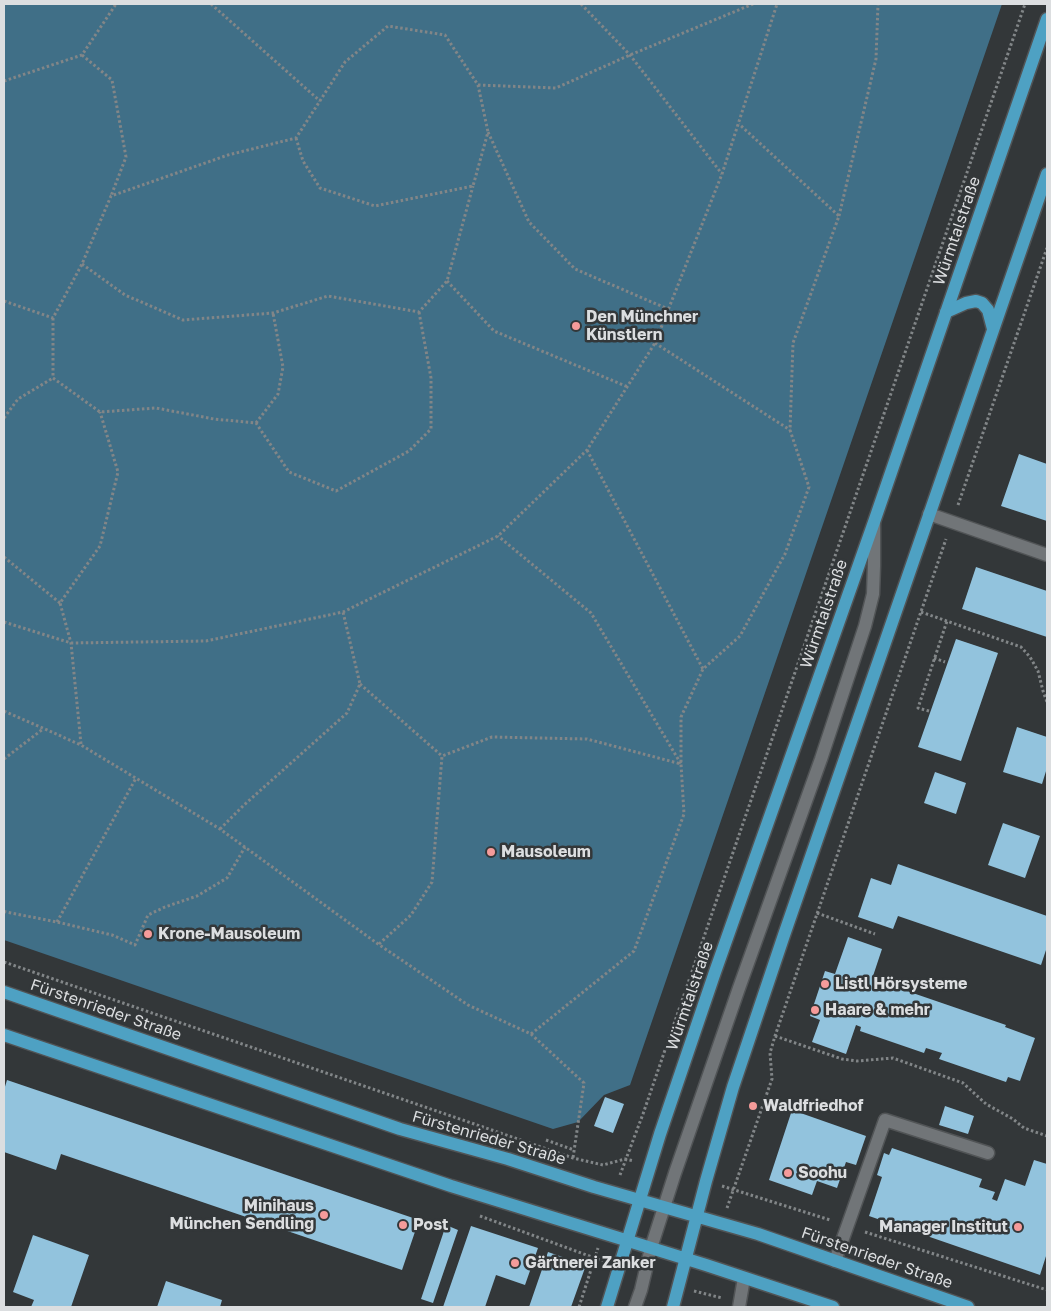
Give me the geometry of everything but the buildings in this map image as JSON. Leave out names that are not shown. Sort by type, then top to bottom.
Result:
[{"type":"main road","name":"Würmtalstraße","points":[[608,1307],[660,1134],[712,981],[874,522],[1047,19]]},
{"type":"main road","points":[[673,1307],[713,1156],[740,1068],[784,935],[1047,174]]},
{"type":"main road","points":[[946,312],[966,303],[976,301],[982,303],[988,310],[994,329]]},
{"type":"main road","name":"Fürstenrieder Straße","points":[[4,992],[400,1129],[508,1159],[594,1187],[758,1234],[968,1307]]},
{"type":"main road","points":[[4,1035],[451,1186],[628,1240],[834,1307]]},
{"type":"street","points":[[929,514],[1047,554]]},
{"type":"street","points":[[635,1307],[641,1290],[650,1248],[742,979],[821,759],[865,626],[873,594],[874,522]]},
{"type":"street","points":[[835,1261],[885,1120],[988,1153]]},
{"type":"street","points":[[740,1306],[744,1278]]},
{"type":"path","points":[[4,81],[82,55],[116,4]]},
{"type":"path","points":[[211,4],[320,102]]},
{"type":"path","points":[[582,4],[630,55],[722,174]]},
{"type":"path","points":[[478,85],[556,88],[753,4]]},
{"type":"path","points":[[4,622],[71,643],[206,641],[343,612],[498,536],[587,450],[655,343],[722,174],[777,4]]},
{"type":"path","points":[[531,1034],[634,951],[684,814],[680,717],[703,669],[740,636],[785,554],[809,487],[790,430],[793,343],[839,216],[876,59],[878,4]]},
{"type":"path","name":"Würmtalstraße","points":[[573,1158],[603,1165],[625,1158],[646,1104],[1025,4]]},
{"type":"path","points":[[111,196],[228,154],[296,138],[345,62],[388,26],[445,35],[478,85],[488,132],[528,222],[575,269],[668,309]]},
{"type":"path","points":[[53,378],[53,318],[82,264],[126,157],[112,80],[82,55]]},
{"type":"path","points":[[739,124],[839,216]]},
{"type":"path","points":[[418,312],[448,281],[488,132]]},
{"type":"path","points":[[296,138],[303,162],[320,188],[375,206],[473,186]]},
{"type":"path","points":[[1047,248],[775,1036],[770,1053],[770,1078],[752,1139],[734,1189],[1047,1290]]},
{"type":"path","points":[[82,264],[125,295],[184,320],[273,313],[328,296],[418,312]]},
{"type":"path","points":[[448,281],[494,331],[628,387]]},
{"type":"path","points":[[4,301],[53,318]]},
{"type":"path","points":[[256,423],[289,472],[336,491],[409,451],[431,429],[431,378],[418,312]]},
{"type":"path","points":[[256,423],[278,394],[283,366],[273,313]]},
{"type":"path","points":[[655,343],[790,430]]},
{"type":"path","points":[[53,378],[100,412],[118,472],[100,546],[60,603]]},
{"type":"path","points":[[4,418],[18,399],[53,378]]},
{"type":"path","points":[[100,412],[156,408],[214,419],[256,423]]},
{"type":"path","points":[[587,450],[703,669]]},
{"type":"path","points":[[498,536],[591,613],[681,764]]},
{"type":"path","points":[[4,557],[60,603],[71,643],[81,745]]},
{"type":"path","points":[[343,612],[360,684],[442,756]]},
{"type":"path","points":[[921,612],[1021,647],[1030,656],[1038,671],[1047,702]]},
{"type":"path","points":[[929,711],[918,708],[947,621]]},
{"type":"path","points":[[934,658],[946,662]]},
{"type":"path","points":[[220,829],[244,805],[347,713],[360,684]]},
{"type":"path","points":[[4,711],[81,745],[220,829],[378,944],[468,1005],[531,1034],[584,1083],[573,1158],[4,962]]},
{"type":"path","points":[[4,759],[44,728]]},
{"type":"path","points":[[442,756],[492,737],[587,738],[681,764]]},
{"type":"path","points":[[378,944],[411,915],[432,882],[442,756]]},
{"type":"path","points":[[57,922],[136,778]]},
{"type":"path","points":[[4,911],[112,935],[135,945],[148,914],[196,896],[227,878],[245,847]]},
{"type":"path","points":[[817,913],[875,934]]},
{"type":"path","points":[[775,1036],[842,1060],[857,1061],[893,1058],[964,1083],[986,1104],[1013,1119],[1024,1128],[1047,1136]]},
{"type":"path","points":[[748,1138],[752,1139]]},
{"type":"path","points":[[546,1140],[574,1150]]},
{"type":"path","points":[[578,1307],[595,1258]]},
{"type":"path","points":[[678,1286],[722,1298],[740,1306]]},
{"type":"shaded area","points":[[4,4],[1002,4],[630,1085],[604,1095],[578,1122],[553,1129],[4,940]]},
{"type":"place","name":"Den Münchner Künstlern","points":[[576,326]]},
{"type":"place","name":"Mausoleum","points":[[491,852]]},
{"type":"place","name":"Krone-Mausoleum","points":[[148,934]]},
{"type":"place","name":"Listl Hörsysteme","points":[[825,984]]},
{"type":"place","name":"Haare & mehr","points":[[815,1010]]},
{"type":"place","name":"Waldfriedhof","points":[[753,1106]]},
{"type":"place","name":"Soohu","points":[[788,1173]]},
{"type":"place","name":"Minihaus München Sendling","points":[[324,1215]]},
{"type":"place","name":"Post","points":[[403,1225]]},
{"type":"place","name":"Manager Institut","points":[[1018,1227]]},
{"type":"place","name":"Gärtnerei Zanker","points":[[515,1263]]}]
